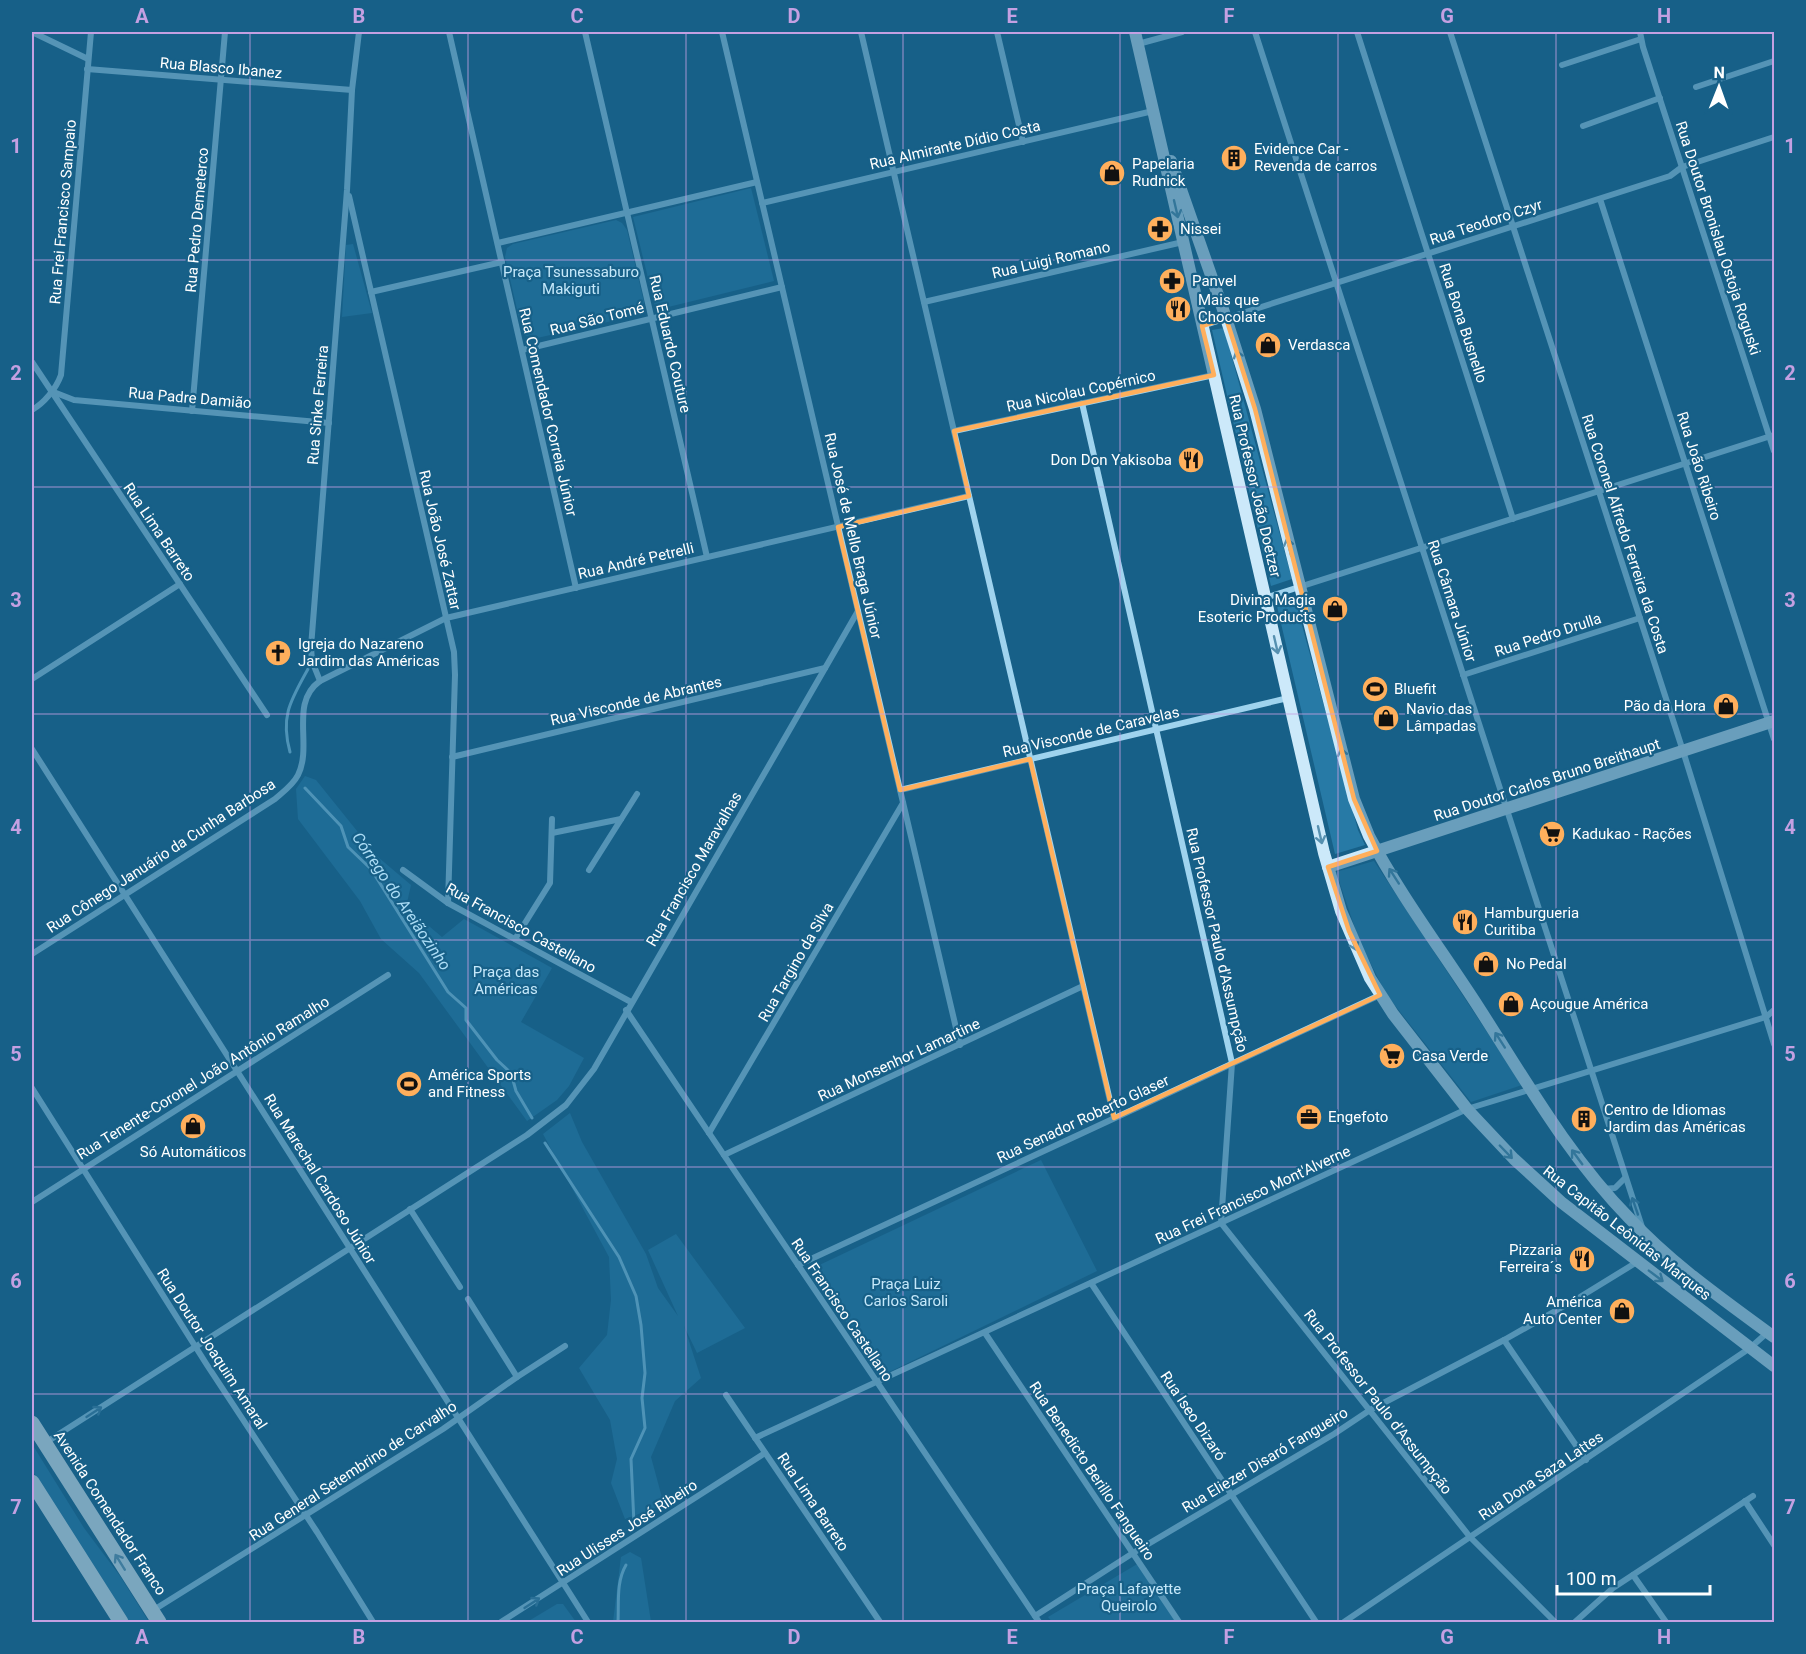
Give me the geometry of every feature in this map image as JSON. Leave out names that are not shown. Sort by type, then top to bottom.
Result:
[{"type":"highway","name":"Avenida Comendador Franco","points":[[32,1423],[155,1617]]},
{"type":"highway","points":[[32,1482],[121,1623]]},
{"type":"main road","name":"Rua Professor João Doetzer","points":[[1135,32],[1328,867]]},
{"type":"main road","name":"Rua Professor João Doetzer","points":[[1153,111],[1226,318],[1257,418],[1354,800],[1377,851]]},
{"type":"main road","name":"Rua Doutor Carlos Bruno Breithaupt","points":[[1328,867],[1772,722]]},
{"type":"main road","name":"Rua Capitão Leônidas Marques","points":[[1377,851],[1531,1089],[1602,1190],[1645,1235],[1688,1273],[1772,1333]]},
{"type":"main road","name":"Rua Capitão Leônidas Marques","points":[[1328,867],[1348,931],[1380,995],[1467,1109],[1534,1179],[1561,1203],[1774,1366]]},
{"type":"street","points":[[32,32],[88,59]]},
{"type":"street","name":"Rua Frei Francisco Sampaio","points":[[51,391],[61,375],[91,32]]},
{"type":"street","name":"Rua Pedro Demeterco","points":[[192,411],[225,32]]},
{"type":"street","name":"Rua Sinke Ferreira","points":[[320,681],[312,661],[311,646],[347,190],[352,90],[359,32]]},
{"type":"street","name":"Rua Comendador Correia Júnior","points":[[449,32],[576,588]]},
{"type":"street","name":"Rua Eduardo Couture","points":[[585,32],[707,557]]},
{"type":"street","name":"Rua José de Mello Braga Júnior","points":[[722,32],[960,1045]]},
{"type":"street","points":[[861,32],[1114,1118]]},
{"type":"street","points":[[997,32],[1023,142]]},
{"type":"street","points":[[1137,44],[1182,32]]},
{"type":"street","name":"Rua Câmara Júnior","points":[[1256,32],[1645,1235]]},
{"type":"street","name":"Rua Bona Busnello","points":[[1357,32],[1513,519]]},
{"type":"street","name":"Rua Coronel Alfredo Ferreira da Costa","points":[[1450,32],[1683,751],[1774,1044]]},
{"type":"street","points":[[1562,65],[1641,35]]},
{"type":"street","name":"Rua Doutor Bronislau Ostoja Roguski","points":[[1641,35],[1682,167],[1772,435],[1774,451]]},
{"type":"street","points":[[1696,87],[1774,61]]},
{"type":"street","name":"Rua Blasco Ibanez","points":[[87,69],[352,90]]},
{"type":"street","points":[[1583,126],[1660,98]]},
{"type":"street","name":"Rua Almirante Dídio Costa","points":[[762,203],[1153,111]]},
{"type":"street","name":"Rua Teodoro Czyr","points":[[1202,326],[1670,176],[1682,167],[1774,137]]},
{"type":"street","points":[[498,243],[758,182]]},
{"type":"street","name":"Rua João José Zattar","points":[[347,190],[454,652],[448,903]]},
{"type":"street","name":"Rua João Ribeiro","points":[[1600,199],[1772,722],[1774,739]]},
{"type":"street","name":"Rua Luigi Romano","points":[[924,302],[1183,242]]},
{"type":"street","points":[[371,292],[502,261]]},
{"type":"street","name":"Rua São Tomé","points":[[522,350],[782,286]]},
{"type":"street","name":"Rua Lima Barreto","points":[[32,362],[267,715]]},
{"type":"street","name":"Rua Nicolau Copérnico","points":[[954,431],[1214,375]]},
{"type":"street","points":[[32,411],[42,404],[51,391]]},
{"type":"street","name":"Rua Padre Damião","points":[[51,391],[74,400],[329,423]]},
{"type":"street","name":"Rua Professor Paulo d'Assumpção","points":[[1082,403],[1232,1063],[1221,1223],[1470,1537],[1555,1622]]},
{"type":"street","points":[[1265,598],[1772,435]]},
{"type":"street","name":"Rua André Petrelli","points":[[320,681],[446,618],[969,496]]},
{"type":"street","points":[[32,679],[180,585]]},
{"type":"street","name":"Rua Francisco Maravalhas","points":[[45,1443],[537,1128],[566,1105],[585,1082],[858,611]]},
{"type":"street","name":"Rua Pedro Drulla","points":[[1463,675],[1640,618]]},
{"type":"street","name":"Rua Visconde de Abrantes","points":[[452,757],[825,668]]},
{"type":"street","name":"Rua Cônego Januário da Cunha Barbosa","points":[[32,954],[275,799],[288,787],[299,773],[303,750],[304,705],[310,690],[320,681]]},
{"type":"street","name":"Rua Visconde de Caravelas","points":[[900,790],[1288,698]]},
{"type":"street","name":"Rua Marechal Cardoso Júnior","points":[[32,749],[588,1623]]},
{"type":"street","points":[[589,870],[637,794]]},
{"type":"street","name":"Rua Targino da Silva","points":[[709,1133],[903,803]]},
{"type":"street","points":[[515,939],[549,886],[552,819]]},
{"type":"street","points":[[552,833],[621,819]]},
{"type":"street","name":"Rua Francisco Castellano","points":[[403,870],[448,903],[631,1002]]},
{"type":"street","name":"Rua Tenente-Coronel João Antônio Ramalho","points":[[32,1202],[388,975]]},
{"type":"street","name":"Rua Monsenhor Lamartine","points":[[724,1155],[1083,986]]},
{"type":"street","name":"Rua Senador Roberto Glaser","points":[[798,1265],[1380,995]]},
{"type":"street","name":"Rua Francisco Castellano","points":[[626,1010],[1039,1623]]},
{"type":"street","name":"Rua Frei Francisco Mont'Alverne","points":[[755,1438],[1467,1109],[1766,1017],[1774,1011]]},
{"type":"street","name":"Rua Doutor Joaquim Amaral","points":[[32,1088],[373,1623]]},
{"type":"street","points":[[1602,1190],[1616,1188],[1625,1178]]},
{"type":"street","points":[[410,1209],[460,1287]]},
{"type":"street","name":"Rua Eliezer Disaró Fangueiro","points":[[1035,1616],[1133,1553],[1334,1434],[1370,1410],[1504,1340],[1637,1262]]},
{"type":"street","name":"Rua Iseo Dizaró","points":[[1091,1283],[1316,1623]]},
{"type":"street","points":[[468,1299],[517,1377]]},
{"type":"street","name":"Rua Benedicto Berillo Fangueiro","points":[[985,1332],[1179,1623]]},
{"type":"street","name":"Rua Dona Saza Lattes","points":[[1344,1623],[1772,1333]]},
{"type":"street","points":[[1504,1340],[1586,1460]]},
{"type":"street","name":"Rua General Setembrino de Carvalho","points":[[155,1617],[306,1515],[458,1418],[565,1346]]},
{"type":"street","name":"Rua Lima Barreto","points":[[726,1395],[877,1622]]},
{"type":"street","name":"Rua Ulisses José Ribeiro","points":[[501,1623],[765,1453]]},
{"type":"street","points":[[1575,1623],[1609,1591],[1753,1496]]},
{"type":"street","points":[[1745,1501],[1774,1545]]},
{"type":"street","points":[[1633,1575],[1666,1623]]},
{"type":"highlighted area","points":[[1226,318],[1255,409],[1354,799],[1377,851],[1328,867],[1349,931],[1380,995],[1114,1118],[1030,759],[900,790],[838,527],[969,496],[954,431],[1214,375],[1202,326]]},
{"type":"green space","points":[[751,188],[774,281],[656,310],[633,217]]},
{"type":"green space","name":"Praça Tsunessaburo Makiguti","points":[[616,220],[622,223],[627,230],[644,302],[641,312],[634,316],[537,338],[526,336],[522,331],[505,257],[507,248],[513,244]]},
{"type":"green space","points":[[353,244],[372,313],[342,317],[346,245]]},
{"type":"green space","points":[[1224,328],[1292,579],[1271,586],[1212,330]]},
{"type":"green space","points":[[1294,596],[1358,830],[1365,845],[1335,854],[1276,602]]},
{"type":"green space","name":"Praça das Américas","points":[[305,776],[316,780],[378,857],[411,885],[406,907],[442,937],[464,919],[552,968],[521,1022],[584,1058],[569,1086],[557,1100],[527,1121],[419,973],[381,939],[360,901],[298,819],[296,789]]},
{"type":"green space","points":[[1374,861],[1522,1085],[1471,1102],[1386,994],[1359,940],[1336,872]]},
{"type":"green space","points":[[570,1113],[582,1142],[646,1254],[658,1288],[678,1316],[648,1250],[676,1234],[745,1328],[697,1353],[684,1326],[701,1378],[675,1401],[651,1457],[664,1505],[625,1519],[611,1483],[617,1459],[610,1420],[579,1368],[607,1335],[611,1300],[609,1257],[543,1134]]},
{"type":"green space","name":"Praça Luiz Carlos Saroli","points":[[1041,1160],[1097,1271],[879,1377],[855,1342],[858,1340],[811,1269]]},
{"type":"green space","points":[[32,1444],[84,1528],[120,1576],[149,1622],[128,1622],[32,1470]]},
{"type":"green space","points":[[630,1552],[641,1558],[651,1622],[613,1622],[621,1557]]},
{"type":"green space","name":"Praça Lafayette Queirolo","points":[[1139,1563],[1176,1622],[1052,1622],[1048,1617]]},
{"type":"green space","points":[[557,1604],[563,1604],[576,1622],[527,1622]]},
{"type":"waterway","name":"Córrego do Areiãozinho","points":[[290,752],[286,728],[287,718],[292,699],[308,669]]},
{"type":"waterway","name":"Córrego do Areiãozinho","points":[[305,788],[341,826],[348,847],[371,869],[448,992],[466,1008],[466,1020],[497,1060],[511,1073],[516,1091],[532,1118]]},
{"type":"waterway","name":"Córrego do Areiãozinho","points":[[545,1143],[619,1257],[636,1296],[645,1373],[642,1398],[645,1428],[631,1459],[634,1524]]},
{"type":"waterway","name":"Córrego do Areiãozinho","points":[[618,1622],[619,1585],[626,1565]]},
{"type":"place","name":"Evidence Car - Revenda de carros","points":[[1234,158]]},
{"type":"place","name":"Papelaria Rudnick","points":[[1112,173]]},
{"type":"place","name":"Nissei","points":[[1160,229]]},
{"type":"place","name":"Panvel","points":[[1172,281]]},
{"type":"place","name":"Mais que Chocolate","points":[[1178,309]]},
{"type":"place","name":"Verdasca","points":[[1268,345]]},
{"type":"place","name":"Don Don Yakisoba","points":[[1191,460]]},
{"type":"place","name":"Divina Magia Esoteric Products","points":[[1335,609]]},
{"type":"place","name":"Igreja do Nazareno Jardim das Américas","points":[[278,653]]},
{"type":"place","name":"Bluefit","points":[[1375,689]]},
{"type":"place","name":"Pão da Hora","points":[[1726,706]]},
{"type":"place","name":"Navio das Lâmpadas","points":[[1386,718]]},
{"type":"place","name":"Kadukao - Rações","points":[[1552,834]]},
{"type":"place","name":"Hamburgueria Curitiba","points":[[1465,922]]},
{"type":"place","name":"No Pedal","points":[[1486,964]]},
{"type":"place","name":"Açougue América","points":[[1511,1004]]},
{"type":"place","name":"Casa Verde","points":[[1392,1056]]},
{"type":"place","name":"América Sports and Fitness","points":[[409,1084]]},
{"type":"place","name":"Engefoto","points":[[1309,1117]]},
{"type":"place","name":"Centro de Idiomas Jardim das Américas","points":[[1584,1119]]},
{"type":"place","name":"Só Automáticos","points":[[193,1126]]},
{"type":"place","name":"Pizzaria Ferreira´s","points":[[1582,1259]]},
{"type":"place","name":"América Auto Center","points":[[1622,1311]]}]
